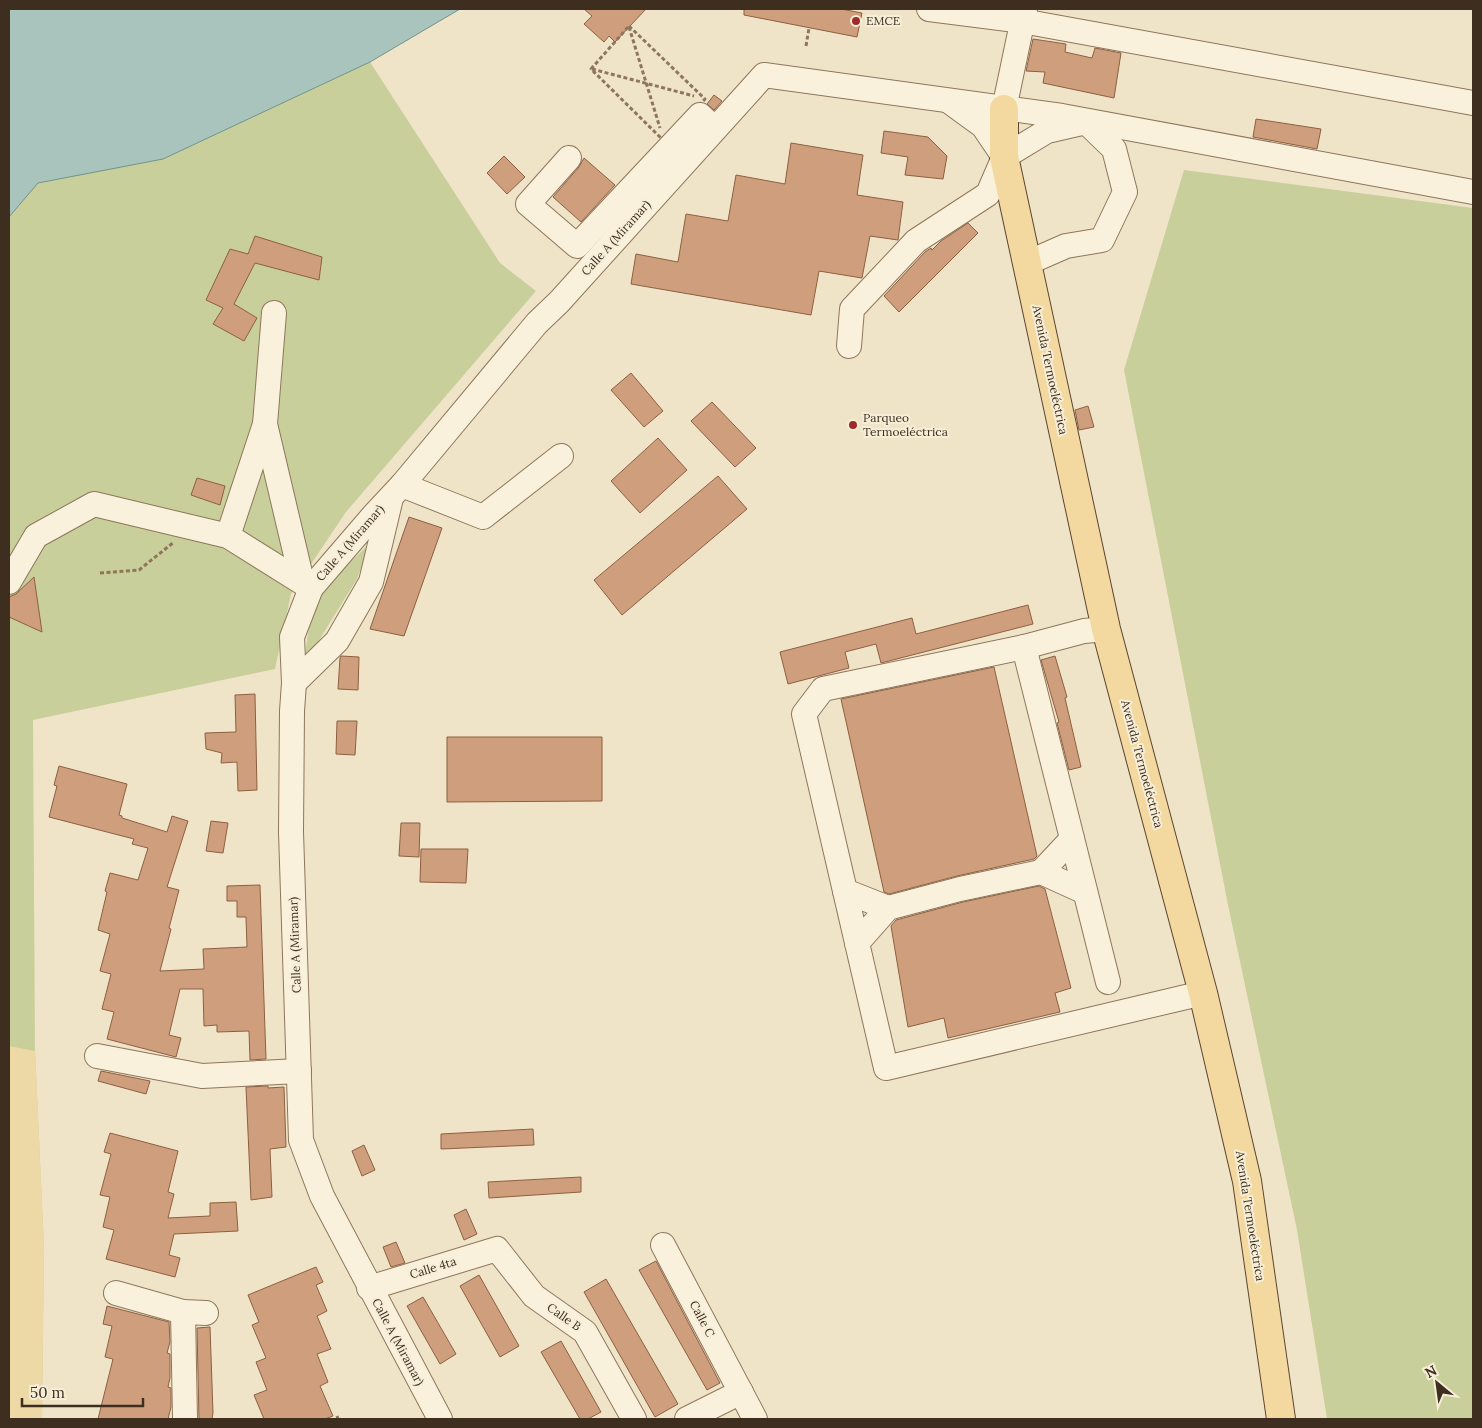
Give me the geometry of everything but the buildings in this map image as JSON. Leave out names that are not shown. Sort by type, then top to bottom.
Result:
[{"type":"main road","name":"Avenida Termoeléctrica","points":[[1004,109],[1004,157],[1106,629],[1203,993],[1247,1181],[1282,1419]]},
{"type":"street","points":[[929,9],[1024,15],[1473,103]]},
{"type":"street","points":[[1004,109],[1024,15]]},
{"type":"street","name":"Calle A (Miramar)","points":[[440,1419],[322,1196],[301,1140],[291,832],[294,682],[292,637],[307,584],[397,491],[537,323],[560,302],[714,128],[764,75],[1062,116],[1086,122],[1473,192]]},
{"type":"street","points":[[947,99],[983,126],[1004,157]]},
{"type":"street","points":[[568,158],[528,204],[577,246],[700,115],[714,128]]},
{"type":"street","points":[[850,346],[852,309],[916,241],[988,194],[1004,157],[1048,130],[1086,122],[1114,150],[1126,192],[1102,240],[1066,246],[1027,263]]},
{"type":"street","points":[[228,536],[265,424],[274,313]]},
{"type":"street","points":[[265,424],[307,584]]},
{"type":"street","points":[[294,682],[337,641],[371,582],[397,491],[483,517],[560,456]]},
{"type":"street","points":[[9,582],[36,536],[94,504],[228,536],[307,584]]},
{"type":"street","points":[[1106,629],[1084,631],[1024,647],[823,689],[804,714],[886,1068],[1203,993]]},
{"type":"street","points":[[1024,647],[1108,982]]},
{"type":"street","points":[[845,891],[888,908],[1041,872],[1072,839]]},
{"type":"street","points":[[1041,872],[1085,892]]},
{"type":"street","points":[[857,943],[888,908]]},
{"type":"street","points":[[96,1056],[202,1076],[299,1071]]},
{"type":"street","name":"Calle C","points":[[663,1245],[755,1419]]},
{"type":"street","name":"Calle 4ta","points":[[369,1288],[497,1249]]},
{"type":"street","name":"Calle B","points":[[497,1249],[534,1296],[585,1332],[634,1419]]},
{"type":"street","points":[[116,1293],[195,1313],[185,1419]]},
{"type":"street","points":[[687,1419],[741,1392]]},
{"type":"path","points":[[591,69],[629,26]]},
{"type":"path","points":[[629,26],[664,141]]},
{"type":"path","points":[[629,26],[705,99]]},
{"type":"path","points":[[806,46],[809,28]]},
{"type":"path","points":[[591,69],[705,99]]},
{"type":"path","points":[[591,69],[664,141]]},
{"type":"path","points":[[664,141],[705,99]]},
{"type":"path","points":[[100,573],[139,570],[192,527]]},
{"type":"green space","points":[[370,62],[500,263],[536,291],[346,512],[291,594],[275,669],[33,720],[35,1051],[44,1248],[42,1419],[9,1419],[9,217],[38,183],[163,159]]},
{"type":"green space","points":[[1184,170],[1473,208],[1473,1419],[1327,1419],[1297,1230],[1228,905],[1124,370]]},
{"type":"green space","points":[[370,543],[357,579],[303,666],[311,614],[328,584]]},
{"type":"sand","points":[[9,1046],[35,1051],[44,1248],[42,1419],[9,1419]]},
{"type":"water","points":[[9,9],[460,9],[370,62],[163,159],[38,183],[9,217]]},
{"type":"place","name":"EMCE","points":[[856,21]]},
{"type":"place","name":"Parqueo Termoeléctrica","points":[[853,425]]}]
